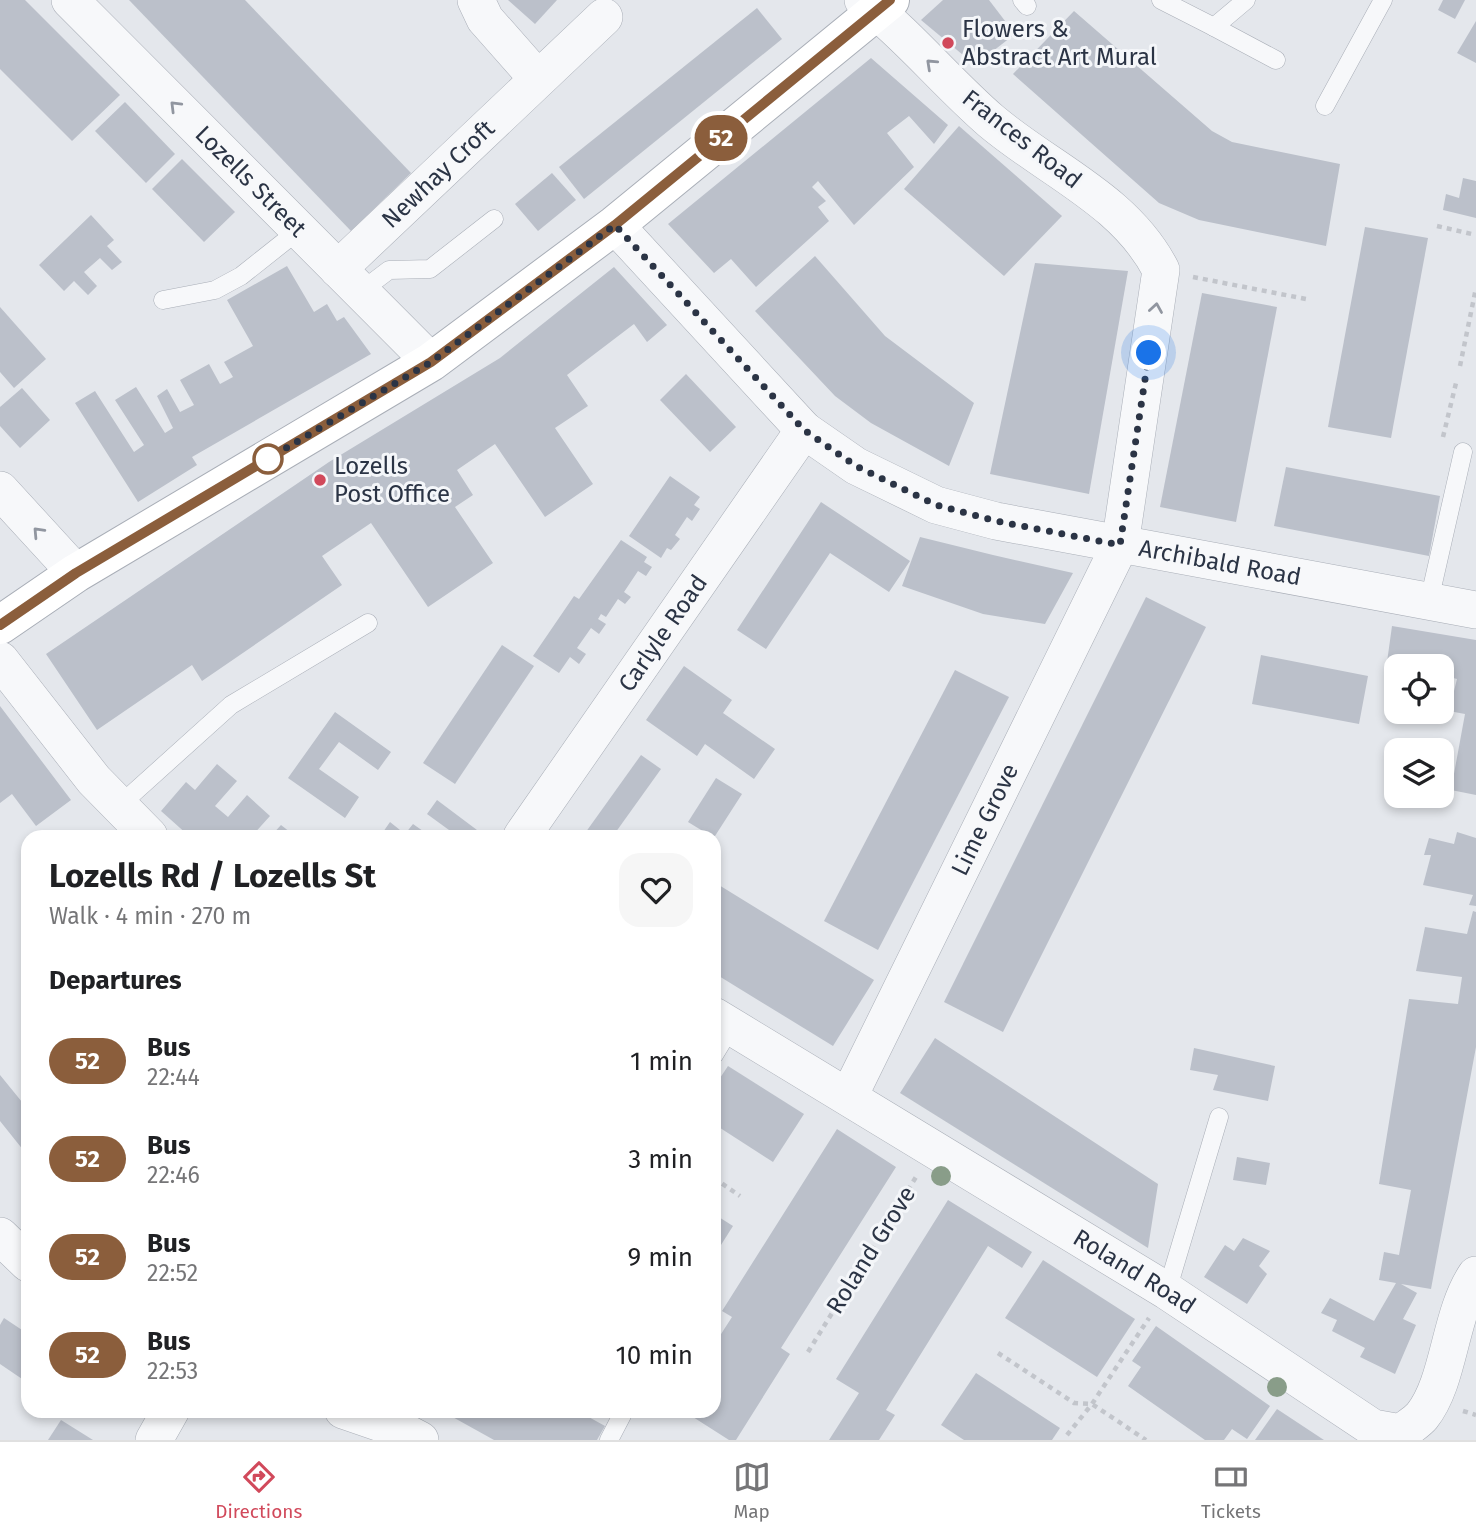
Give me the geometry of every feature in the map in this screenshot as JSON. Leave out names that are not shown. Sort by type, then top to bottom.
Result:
[{"type":"main road","points":[[0,625],[76,573],[431,362],[615,225],[877,4]]},
{"type":"street","name":"Lozells Street","points":[[70,0],[431,362]]},
{"type":"street","points":[[476,0],[485,19],[537,78]]},
{"type":"street","name":"Frances Road","points":[[877,4],[992,121],[1114,210],[1147,243],[1161,270]]},
{"type":"street","name":"Newhay Croft","points":[[349,280],[537,78],[604,18]]},
{"type":"street","name":"Archibald Road","points":[[615,225],[804,430],[856,466],[936,505],[996,521],[1476,610]]},
{"type":"street","points":[[1120,545],[1161,270]]},
{"type":"street","name":"Carlyle Road","points":[[526,830],[804,430]]},
{"type":"street","points":[[0,491],[76,573]]},
{"type":"street","name":"Lime Grove","points":[[849,1096],[1120,545]]},
{"type":"street","points":[[0,660],[94,780],[143,830]]},
{"type":"street","name":"Roland Road","points":[[721,1033],[849,1096],[1167,1291],[1373,1428],[1403,1436],[1422,1416],[1436,1386],[1465,1292],[1476,1275]]},
{"type":"street","points":[[0,1236],[21,1256]]},
{"type":"street","points":[[154,1440],[167,1418]]},
{"type":"street","points":[[366,1418],[420,1440]]},
{"type":"lane","points":[[1161,0],[1276,60]]},
{"type":"lane","points":[[1214,27],[1246,0]]},
{"type":"lane","points":[[1325,106],[1383,0]]},
{"type":"lane","points":[[349,280],[389,270],[430,269],[494,219]]},
{"type":"lane","points":[[163,300],[215,290],[241,276],[299,230]]},
{"type":"lane","points":[[1429,601],[1463,452]]},
{"type":"lane","points":[[120,805],[231,705],[368,623]]},
{"type":"lane","points":[[1167,1291],[1219,1117]]},
{"type":"lane","points":[[609,1440],[621,1418]]},
{"type":"path","points":[[1437,226],[1476,235]]},
{"type":"path","points":[[1161,270],[1306,299]]},
{"type":"path","points":[[1460,366],[1476,288]]},
{"type":"path","points":[[1456,383],[1441,443],[1463,452]]},
{"type":"path","name":"Roland Grove","points":[[808,1352],[934,1149]]},
{"type":"path","points":[[721,1183],[740,1196]]},
{"type":"path","points":[[1068,1435],[1092,1404],[1167,1291]]},
{"type":"path","points":[[998,1353],[1074,1403],[1092,1404],[1146,1440]]},
{"type":"building","points":[[0,0],[25,0],[120,95],[72,141],[0,69]]},
{"type":"building","points":[[129,0],[245,0],[411,173],[351,231]]},
{"type":"building","points":[[508,0],[557,0],[535,24]]},
{"type":"building","points":[[943,0],[989,0],[1015,34],[975,65],[921,20]]},
{"type":"building","points":[[1443,0],[1465,0],[1455,19],[1438,10]]},
{"type":"building","points":[[757,8],[782,39],[584,199],[559,167]]},
{"type":"building","points":[[1074,11],[1212,131],[1232,142],[1340,164],[1326,246],[1199,220],[1159,203],[1013,74]]},
{"type":"building","points":[[1476,21],[1476,63],[1457,53]]},
{"type":"building","points":[[871,58],[948,125],[934,144],[909,116],[887,133],[914,167],[854,225],[818,181],[812,187],[826,201],[818,207],[829,221],[756,287],[731,259],[714,273],[668,224]]},
{"type":"building","points":[[125,102],[175,154],[146,183],[95,131]]},
{"type":"building","points":[[959,126],[1062,216],[1004,276],[904,189]]},
{"type":"building","points":[[182,159],[235,212],[204,242],[152,189]]},
{"type":"building","points":[[552,173],[576,200],[538,231],[515,204]]},
{"type":"building","points":[[1463,178],[1476,181],[1476,218],[1443,210],[1446,194],[1459,198]]},
{"type":"building","points":[[91,215],[114,240],[107,246],[122,262],[112,270],[100,258],[84,272],[97,286],[88,295],[74,281],[64,291],[39,265]]},
{"type":"building","points":[[1365,227],[1428,238],[1391,438],[1328,427]]},
{"type":"building","points":[[815,256],[885,336],[974,403],[949,466],[871,423],[835,396],[755,311]]},
{"type":"building","points":[[1035,263],[1128,271],[1089,494],[990,474]]},
{"type":"building","points":[[287,266],[314,312],[327,304],[337,321],[344,317],[371,354],[192,457],[197,465],[138,502],[75,403],[95,391],[134,452],[144,445],[115,400],[136,387],[165,433],[173,428],[157,396],[167,389],[180,412],[194,405],[180,380],[209,364],[220,384],[233,377],[224,362],[253,346],[227,300]]},
{"type":"building","points":[[614,267],[667,325],[647,342],[634,324],[567,375],[588,406],[555,428],[593,484],[545,517],[495,444],[457,470],[473,495],[455,507],[493,563],[428,607],[371,523],[322,556],[342,585],[202,681],[192,665],[97,730],[46,654],[329,462],[500,358]]},
{"type":"building","points":[[1202,293],[1277,307],[1236,522],[1160,507]]},
{"type":"building","points":[[0,307],[46,359],[14,388],[0,372]]},
{"type":"building","points":[[686,374],[736,427],[710,452],[660,400]]},
{"type":"building","points":[[22,388],[50,420],[20,448],[0,426],[0,407]]},
{"type":"building","points":[[1286,467],[1440,496],[1429,556],[1274,526]]},
{"type":"building","points":[[670,476],[700,497],[694,505],[700,509],[692,521],[687,517],[675,535],[680,539],[671,550],[667,548],[661,558],[629,536]]},
{"type":"building","points":[[821,502],[910,561],[889,592],[830,553],[766,649],[737,630]]},
{"type":"building","points":[[920,537],[1073,573],[1045,624],[983,614],[902,586]]},
{"type":"building","points":[[621,540],[647,557],[644,562],[652,567],[646,576],[638,571],[624,592],[631,597],[625,604],[618,599],[606,617],[601,614],[598,619],[606,624],[599,634],[591,628],[577,648],[586,654],[579,664],[570,657],[559,673],[533,656],[574,596],[579,599]]},
{"type":"building","points":[[1146,597],[1206,627],[1003,1032],[944,1002]]},
{"type":"building","points":[[1392,626],[1476,640],[1476,795],[1454,791],[1454,774],[1465,714],[1454,712],[1457,679],[1454,678],[1454,654],[1388,654]]},
{"type":"building","points":[[502,645],[534,666],[455,784],[423,763]]},
{"type":"building","points":[[1261,655],[1368,676],[1359,724],[1252,704]]},
{"type":"building","points":[[684,666],[732,700],[723,713],[775,749],[754,779],[705,744],[697,756],[646,720]]},
{"type":"building","points":[[955,670],[1009,697],[878,950],[824,921]]},
{"type":"building","points":[[0,706],[71,800],[36,826],[12,794],[0,803]]},
{"type":"building","points":[[335,712],[391,752],[378,770],[339,742],[319,769],[359,797],[345,818],[288,778]]},
{"type":"building","points":[[641,755],[661,769],[617,830],[587,830]]},
{"type":"building","points":[[217,764],[237,781],[215,806],[228,817],[247,795],[270,816],[257,830],[182,830],[161,811],[186,782],[195,790]]},
{"type":"building","points":[[716,778],[742,794],[719,830],[701,830],[688,822]]},
{"type":"building","points":[[437,800],[477,830],[449,830],[427,814]]},
{"type":"building","points":[[390,822],[400,830],[384,830]]},
{"type":"building","points":[[413,824],[422,830],[408,830]]},
{"type":"building","points":[[1457,832],[1476,838],[1476,906],[1469,905],[1473,895],[1423,885],[1431,855],[1424,855],[1429,838],[1454,844]]},
{"type":"building","points":[[721,886],[874,980],[833,1046],[721,977]]},
{"type":"building","points":[[1473,911],[1476,912],[1476,1047],[1431,1289],[1401,1284],[1417,1293],[1403,1319],[1416,1325],[1395,1374],[1360,1357],[1365,1348],[1332,1331],[1337,1320],[1321,1313],[1330,1298],[1374,1321],[1396,1283],[1379,1280],[1384,1252],[1399,1255],[1411,1190],[1379,1184],[1409,999],[1458,1004],[1462,977],[1416,971],[1425,927],[1467,934]]},
{"type":"building","points":[[935,1038],[1158,1184],[1148,1248],[900,1093]]},
{"type":"building","points":[[1194,1048],[1275,1066],[1268,1101],[1213,1090],[1218,1075],[1190,1070]]},
{"type":"building","points":[[728,1066],[804,1114],[773,1162],[721,1129],[721,1076]]},
{"type":"building","points":[[0,1075],[21,1101],[21,1147],[0,1121]]},
{"type":"building","points":[[837,1129],[896,1167],[781,1348],[790,1354],[736,1440],[729,1440],[695,1418],[721,1418],[721,1334],[732,1317],[722,1311]]},
{"type":"building","points":[[1237,1157],[1270,1163],[1266,1185],[1233,1180]]},
{"type":"building","points":[[948,1200],[1032,1252],[1022,1268],[988,1246],[886,1410],[895,1415],[879,1440],[829,1440],[859,1393],[836,1379]]},
{"type":"building","points":[[721,1218],[733,1226],[721,1245]]},
{"type":"building","points":[[1243,1238],[1270,1251],[1259,1266],[1267,1274],[1247,1304],[1204,1277],[1225,1245],[1234,1251]]},
{"type":"building","points":[[1043,1260],[1135,1319],[1097,1377],[1005,1318]]},
{"type":"building","points":[[4,1318],[21,1329],[21,1378],[0,1364],[0,1325]]},
{"type":"building","points":[[1156,1326],[1270,1406],[1247,1439],[1232,1429],[1224,1440],[1205,1440],[1128,1386],[1141,1367],[1132,1361]]},
{"type":"building","points":[[976,1373],[1060,1428],[1052,1440],[964,1440],[941,1425]]},
{"type":"building","points":[[1277,1409],[1324,1440],[1255,1440]]},
{"type":"building","points":[[454,1418],[590,1418],[605,1426],[597,1440],[494,1440]]},
{"type":"building","points":[[61,1420],[93,1440],[48,1440]]},
{"type":"bus line","name":"52","points":[[0,625],[76,573],[431,362],[615,225],[890,0]]},
{"type":"place","name":"Flowers & Abstract Art Mural","points":[[948,43]]},
{"type":"place","name":"Lozells Post Office","points":[[320,480]]},
{"type":"route","points":[[268,459],[261,463],[431,362],[615,225],[804,430],[856,466],[936,505],[996,521],[1120,545],[1149,353]]}]
